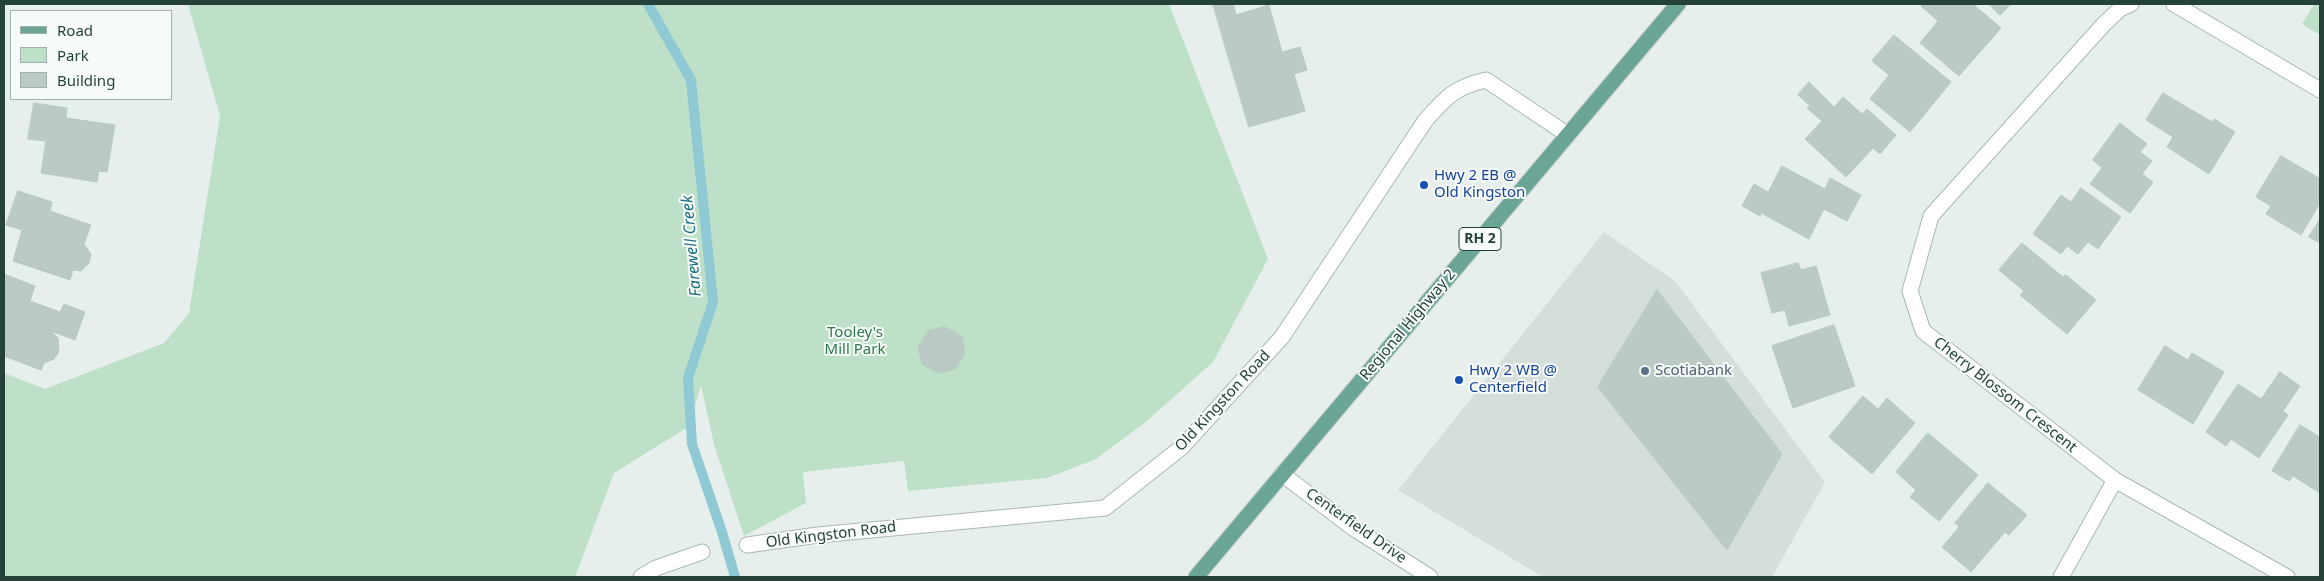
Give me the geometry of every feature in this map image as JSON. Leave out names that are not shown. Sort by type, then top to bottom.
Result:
[{"type":"main road","name":"Regional Highway 2","points":[[1196,577],[1678,4]]},
{"type":"street","name":"Cherry Blossom Crescent","points":[[2132,4],[2120,9],[2104,24],[1931,216],[1910,291],[1923,331],[2115,480],[2287,577]]},
{"type":"street","points":[[2174,4],[2320,90]]},
{"type":"street","name":"Old Kingston Road","points":[[747,545],[818,535],[1106,508],[1182,447],[1282,337],[1426,121],[1446,96],[1469,84],[1486,80],[1568,135]]},
{"type":"street","name":"Centerfield Drive","points":[[1282,474],[1353,528],[1430,577]]},
{"type":"street","points":[[2061,577],[2115,480]]},
{"type":"street","points":[[641,577],[656,568],[702,552]]},
{"type":"shaded area","points":[[1604,232],[1675,281],[1825,482],[1772,577],[1543,577],[1398,490]]},
{"type":"green space","name":"Tooley's Mill Park","points":[[188,4],[1169,4],[1268,259],[1213,362],[1147,421],[1096,459],[1047,478],[908,491],[904,461],[803,472],[806,503],[744,536],[714,444],[701,386],[688,427],[614,473],[575,577],[4,577],[4,373],[45,389],[164,343],[189,313],[220,116]]},
{"type":"green space","points":[[2314,4],[2320,4],[2320,35],[2302,24]]},
{"type":"building","points":[[1213,4],[1233,4],[1236,15],[1269,5],[1282,52],[1300,47],[1307,70],[1294,74],[1305,111],[1249,127]]},
{"type":"building","points":[[1923,4],[1973,4],[2001,28],[1959,76],[1920,43],[1938,21],[1921,6]]},
{"type":"building","points":[[1989,4],[2011,4],[2000,15]]},
{"type":"building","points":[[1894,35],[1951,82],[1910,132],[1870,99],[1889,75],[1872,61]]},
{"type":"building","points":[[1809,82],[1834,107],[1843,97],[1862,114],[1867,109],[1896,135],[1880,154],[1873,148],[1846,177],[1805,139],[1822,121],[1807,108],[1810,106],[1798,95]]},
{"type":"building","points":[[2163,93],[2212,122],[2214,119],[2235,132],[2209,174],[2167,147],[2173,137],[2146,120]]},
{"type":"building","points":[[34,103],[67,108],[66,118],[115,125],[107,172],[99,171],[97,182],[41,173],[46,141],[28,139]]},
{"type":"building","points":[[2120,123],[2147,144],[2140,152],[2152,161],[2142,174],[2153,182],[2130,213],[2090,184],[2102,168],[2093,160]]},
{"type":"building","points":[[2281,156],[2319,178],[2320,203],[2301,235],[2266,214],[2271,206],[2256,197]]},
{"type":"building","points":[[1782,166],[1825,189],[1830,178],[1861,195],[1847,221],[1824,209],[1809,239],[1761,213],[1760,216],[1742,206],[1754,184],[1768,192]]},
{"type":"building","points":[[2081,188],[2121,217],[2098,249],[2088,242],[2078,254],[2067,246],[2061,254],[2033,234],[2061,195],[2071,202]]},
{"type":"building","points":[[18,191],[52,202],[50,211],[91,225],[84,244],[91,254],[89,263],[81,271],[73,270],[70,280],[13,261],[22,230],[6,225]]},
{"type":"building","points":[[2320,219],[2320,243],[2309,237]]},
{"type":"building","points":[[2022,243],[2063,277],[2066,275],[2096,300],[2067,334],[2020,295],[2024,291],[1999,270]]},
{"type":"building","points":[[1798,263],[1801,270],[1816,266],[1830,315],[1789,326],[1785,310],[1772,313],[1761,273]]},
{"type":"building","points":[[4,274],[35,286],[30,301],[60,312],[64,304],[85,312],[75,340],[51,331],[58,338],[59,352],[54,359],[44,363],[41,370],[4,356]]},
{"type":"building","points":[[1657,290],[1782,454],[1727,550],[1598,387]]},
{"type":"building","points":[[1834,325],[1855,386],[1793,408],[1772,346]]},
{"type":"building","points":[[945,327],[962,337],[965,354],[955,369],[938,373],[922,364],[918,348],[928,331]]},
{"type":"building","points":[[2165,346],[2188,360],[2192,353],[2224,372],[2193,424],[2138,390]]},
{"type":"building","points":[[2280,372],[2300,386],[2283,411],[2288,415],[2259,458],[2231,439],[2226,446],[2206,432],[2238,384],[2261,399]]},
{"type":"building","points":[[1863,396],[1878,409],[1887,398],[1915,423],[1872,474],[1829,437]]},
{"type":"building","points":[[2300,425],[2320,437],[2320,493],[2293,476],[2289,481],[2272,471]]},
{"type":"building","points":[[1928,433],[1978,475],[1939,521],[1910,497],[1916,490],[1896,472]]},
{"type":"building","points":[[1988,483],[2027,515],[2009,535],[2005,532],[1971,572],[1942,547],[1959,527],[1955,523]]},
{"type":"waterway","name":"Farewell Creek","points":[[648,4],[691,80],[713,302],[688,378],[692,444],[735,577]]},
{"type":"place","name":"Hwy 2 EB @ Old Kingston","points":[[1424,185]]},
{"type":"place","name":"Scotiabank","points":[[1645,371]]},
{"type":"place","name":"Hwy 2 WB @ Centerfield","points":[[1459,380]]}]
